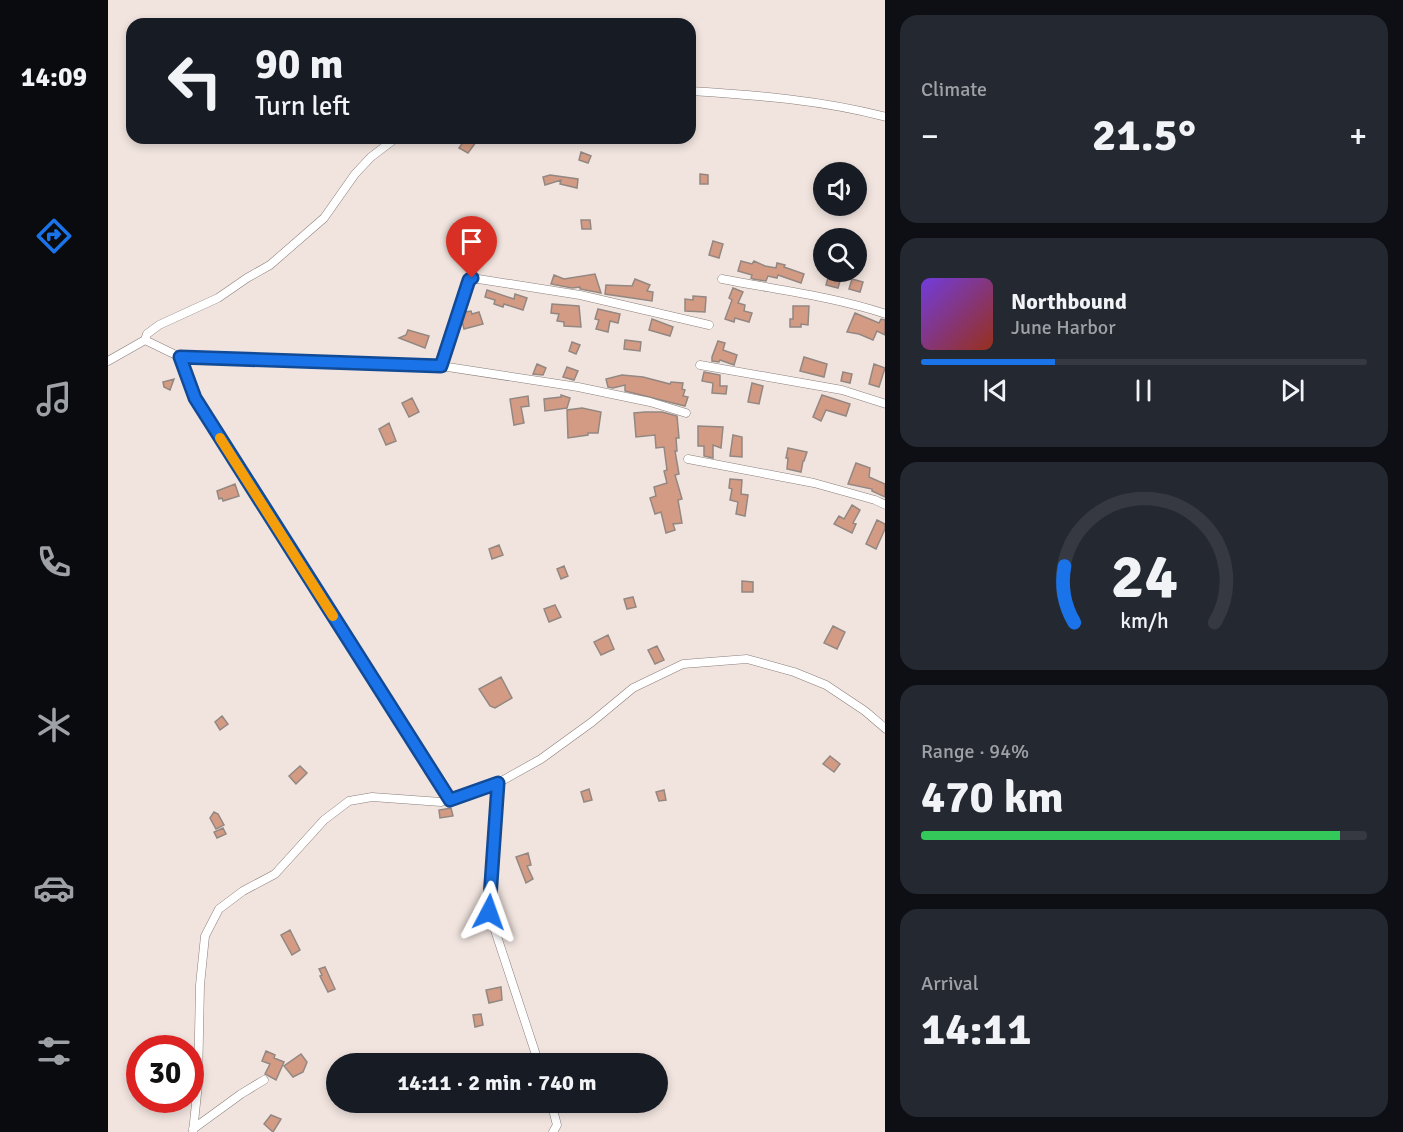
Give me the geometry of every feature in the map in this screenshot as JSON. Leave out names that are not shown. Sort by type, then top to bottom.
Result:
[{"type":"street","points":[[696,91],[758,95],[851,108],[885,117]]},
{"type":"street","points":[[108,361],[145,340],[147,334],[159,325],[218,298],[270,265],[324,218],[355,174],[371,157],[388,144]]},
{"type":"street","points":[[441,366],[469,280],[472,278],[580,295],[709,325]]},
{"type":"street","points":[[722,279],[816,295],[885,314]]},
{"type":"street","points":[[145,340],[180,357],[441,366],[578,387],[650,402],[686,413]]},
{"type":"street","points":[[180,357],[195,398],[450,800]]},
{"type":"street","points":[[700,365],[842,390],[885,404]]},
{"type":"street","points":[[688,459],[814,483],[875,500],[885,505]]},
{"type":"street","points":[[193,1130],[198,1084],[200,986],[205,936],[219,909],[243,891],[275,874],[324,820],[349,801],[372,797],[441,802],[498,783],[541,759],[592,722],[633,687],[683,664],[747,660],[794,672],[826,685],[865,711],[885,729]]},
{"type":"street","points":[[498,783],[489,912],[535,1053]]},
{"type":"street","points":[[193,1130],[264,1080]]},
{"type":"street","points":[[553,1132],[557,1125],[554,1113]]},
{"type":"building","points":[[462,144],[475,144],[468,153],[459,148]]},
{"type":"building","points":[[581,152],[591,156],[588,163],[579,160]]},
{"type":"building","points":[[700,174],[708,175],[708,184],[700,184]]},
{"type":"building","points":[[550,175],[578,179],[577,188],[560,184],[561,180],[545,185],[543,177]]},
{"type":"building","points":[[581,220],[590,220],[591,229],[582,229]]},
{"type":"building","points":[[713,241],[723,244],[719,258],[709,255]]},
{"type":"building","points":[[741,261],[752,264],[754,261],[776,268],[777,263],[804,274],[801,283],[778,275],[777,278],[768,276],[766,281],[753,279],[752,275],[738,271]]},
{"type":"building","points":[[595,274],[601,293],[580,289],[580,287],[572,288],[551,284],[554,275],[564,279]]},
{"type":"building","points":[[635,279],[650,285],[647,291],[653,292],[652,301],[605,294],[606,285],[632,286]]},
{"type":"building","points":[[827,282],[840,282],[838,288],[826,285]]},
{"type":"building","points":[[851,282],[863,282],[860,292],[849,289]]},
{"type":"building","points":[[733,288],[743,292],[738,303],[745,305],[744,311],[752,313],[749,322],[735,318],[734,322],[725,319],[732,300],[729,298]]},
{"type":"building","points":[[487,290],[514,299],[515,294],[527,298],[523,310],[504,304],[503,307],[494,304],[495,300],[485,297]]},
{"type":"building","points":[[693,296],[706,297],[705,312],[685,311],[685,299],[693,300]]},
{"type":"building","points":[[552,304],[579,306],[581,327],[564,326],[564,322],[557,321],[559,314],[551,313]]},
{"type":"building","points":[[793,306],[809,306],[808,325],[790,327],[790,319],[793,319]]},
{"type":"building","points":[[598,309],[620,314],[618,323],[610,321],[608,332],[596,329],[599,320],[595,319]]},
{"type":"building","points":[[471,311],[472,314],[479,312],[483,324],[464,329],[462,321],[465,312]]},
{"type":"building","points":[[855,313],[879,323],[881,319],[885,320],[885,335],[877,331],[873,340],[847,332]]},
{"type":"building","points":[[652,319],[673,327],[670,336],[649,330]]},
{"type":"building","points":[[408,330],[429,336],[425,348],[399,338],[406,335]]},
{"type":"building","points":[[625,340],[641,342],[640,351],[624,349]]},
{"type":"building","points":[[718,341],[725,343],[723,350],[737,355],[734,365],[720,360],[719,362],[712,361]]},
{"type":"building","points":[[572,342],[580,345],[576,354],[569,351]]},
{"type":"building","points":[[804,357],[827,364],[824,377],[800,371]]},
{"type":"building","points":[[537,364],[546,368],[543,375],[533,374]]},
{"type":"building","points":[[874,364],[885,368],[879,387],[869,384]]},
{"type":"building","points":[[567,367],[578,371],[574,380],[563,377]]},
{"type":"building","points":[[704,372],[720,375],[720,386],[727,386],[726,394],[712,393],[713,383],[702,381]]},
{"type":"building","points":[[843,372],[852,374],[850,383],[841,381]]},
{"type":"building","points":[[622,375],[643,377],[670,384],[671,382],[683,383],[682,389],[685,390],[683,396],[688,397],[685,406],[625,391],[625,385],[608,387],[606,379]]},
{"type":"building","points":[[174,379],[170,390],[164,387],[163,382]]},
{"type":"building","points":[[752,383],[763,386],[759,404],[748,402]]},
{"type":"building","points":[[561,395],[570,398],[567,408],[545,411],[544,399],[561,397]]},
{"type":"building","points":[[822,395],[850,404],[846,416],[826,410],[821,421],[813,417]]},
{"type":"building","points":[[528,396],[529,406],[521,407],[524,423],[514,425],[510,399]]},
{"type":"building","points":[[412,398],[419,412],[409,417],[402,403]]},
{"type":"building","points":[[582,408],[601,412],[598,433],[568,438],[567,410]]},
{"type":"building","points":[[662,412],[677,416],[679,438],[676,438],[677,451],[675,451],[679,474],[675,475],[682,499],[678,500],[682,523],[673,524],[675,530],[666,533],[661,512],[655,514],[650,498],[656,496],[654,487],[667,483],[664,471],[667,470],[664,447],[656,448],[655,435],[636,437],[634,413]]},
{"type":"building","points":[[389,423],[396,441],[386,445],[379,429]]},
{"type":"building","points":[[698,426],[723,427],[721,448],[713,445],[713,458],[704,456],[704,446],[698,446]]},
{"type":"building","points":[[733,435],[742,437],[742,457],[730,456]]},
{"type":"building","points":[[788,448],[807,452],[801,472],[787,469]]},
{"type":"building","points":[[856,463],[870,468],[869,477],[885,484],[885,497],[872,489],[848,484]]},
{"type":"building","points":[[730,479],[742,480],[741,494],[748,495],[745,516],[736,514],[738,502],[730,500],[732,489],[729,488]]},
{"type":"building","points":[[235,484],[239,496],[223,501],[222,498],[219,499],[217,491]]},
{"type":"building","points":[[852,505],[860,510],[853,523],[856,524],[852,533],[834,524],[839,516],[844,519]]},
{"type":"building","points":[[877,520],[885,524],[885,529],[876,549],[866,544]]},
{"type":"building","points":[[499,545],[503,555],[492,559],[489,549]]},
{"type":"building","points":[[564,566],[568,576],[561,579],[557,569]]},
{"type":"building","points":[[742,581],[753,582],[753,592],[742,592]]},
{"type":"building","points":[[633,597],[636,607],[627,609],[624,599]]},
{"type":"building","points":[[555,605],[561,617],[549,622],[544,609]]},
{"type":"building","points":[[833,626],[845,632],[837,649],[824,643]]},
{"type":"building","points":[[608,635],[614,649],[601,655],[594,642]]},
{"type":"building","points":[[657,646],[664,660],[655,664],[648,650]]},
{"type":"building","points":[[501,677],[512,698],[495,708],[490,706],[479,689]]},
{"type":"building","points":[[222,716],[228,724],[220,730],[215,722]]},
{"type":"building","points":[[830,756],[840,764],[834,772],[823,764]]},
{"type":"building","points":[[300,766],[307,773],[296,784],[289,776]]},
{"type":"building","points":[[589,789],[592,800],[584,802],[581,792]]},
{"type":"building","points":[[664,790],[666,800],[659,801],[656,792]]},
{"type":"building","points":[[451,808],[453,816],[440,818],[439,810]]},
{"type":"building","points":[[214,812],[218,814],[224,825],[216,829],[210,818]]},
{"type":"building","points":[[223,828],[226,834],[217,838],[214,832]]},
{"type":"building","points":[[528,853],[531,865],[527,866],[533,879],[526,883],[516,857]]},
{"type":"building","points":[[290,930],[300,950],[292,955],[281,935]]},
{"type":"building","points":[[325,967],[335,989],[328,992],[319,969]]},
{"type":"building","points":[[501,987],[502,1000],[489,1003],[486,990]]},
{"type":"building","points":[[481,1014],[483,1025],[475,1027],[473,1015]]},
{"type":"building","points":[[266,1051],[275,1055],[274,1058],[284,1062],[276,1080],[265,1074],[270,1064],[262,1061]]},
{"type":"building","points":[[301,1054],[307,1062],[303,1072],[293,1077],[284,1066]]},
{"type":"building","points":[[271,1115],[281,1119],[273,1132],[264,1124]]},
{"type":"slow traffic","points":[[220,438],[333,616]]},
{"type":"route","points":[[472,278],[469,280],[441,366],[180,357],[195,398],[450,800],[498,783],[489,912]]}]
